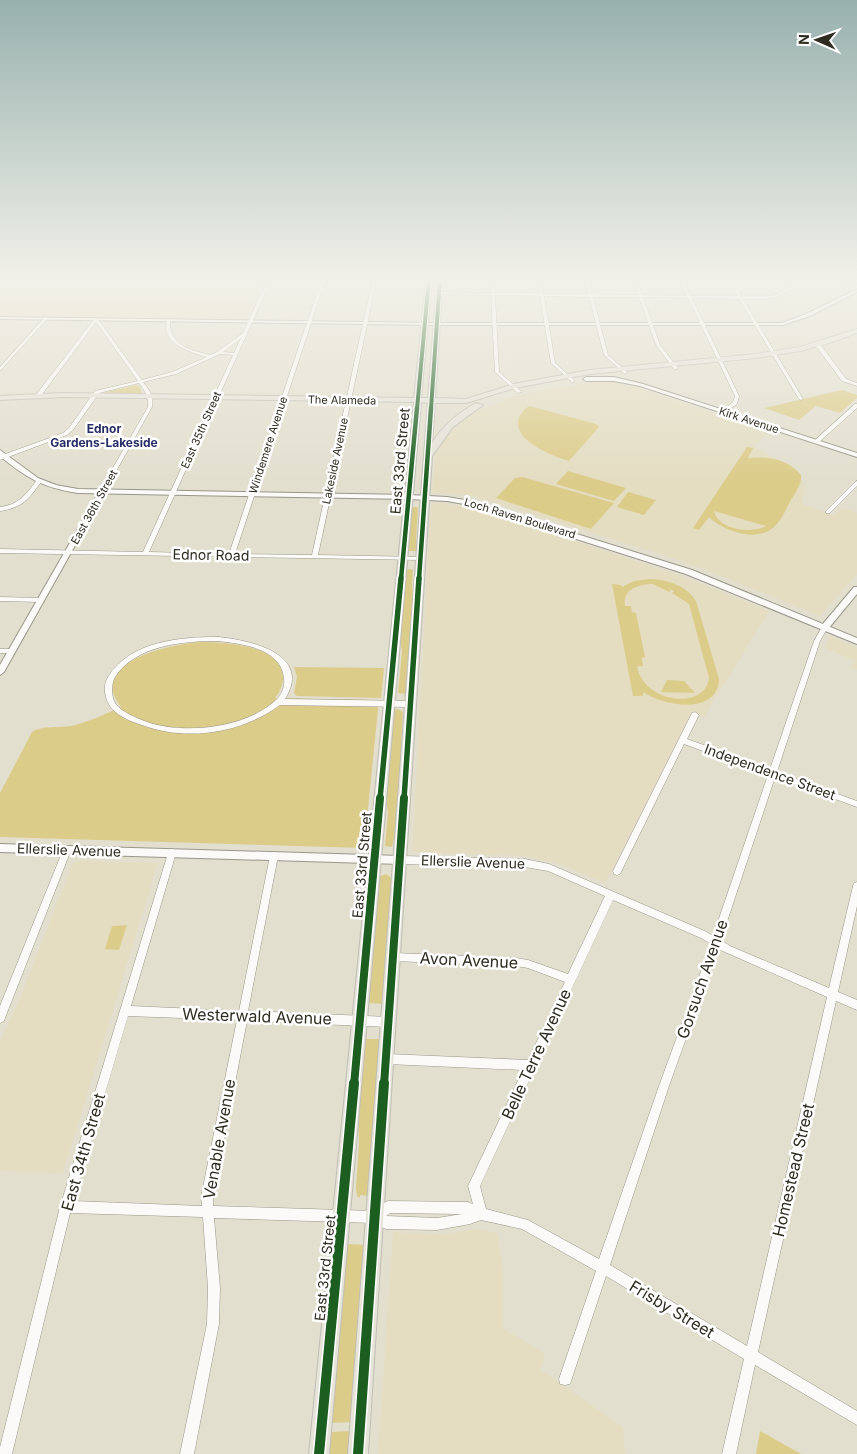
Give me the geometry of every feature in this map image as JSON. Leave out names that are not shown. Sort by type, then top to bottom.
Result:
[{"type":"main road","name":"East 33rd Street","points":[[319,1454],[423,346]]},
{"type":"main road","name":"East 33rd Street","points":[[358,1454],[436,346]]},
{"type":"main road","name":"The Alameda","points":[[820,348],[825,346]]},
{"type":"main road","name":"The Alameda","points":[[432,405],[471,401],[514,386],[569,378],[586,379],[674,365],[775,356],[838,346]]},
{"type":"main road","name":"The Alameda","points":[[0,405],[151,400],[418,404],[457,408],[479,405],[594,371],[615,374],[674,365]]},
{"type":"main road","name":"The Alameda","points":[[2,398],[94,396],[151,400]]},
{"type":"main road","points":[[428,460],[438,438],[450,423],[479,405]]},
{"type":"main road","name":"Loch Raven Boulevard","points":[[2,455],[38,482],[66,489],[102,492],[409,497],[452,499],[481,505],[664,564],[730,588],[857,641]]},
{"type":"street","points":[[1,369],[21,346]]},
{"type":"street","points":[[38,396],[76,346]]},
{"type":"street","points":[[115,346],[141,382],[151,400]]},
{"type":"street","points":[[180,346],[212,357]]},
{"type":"street","points":[[2,455],[65,434],[89,402],[100,391],[141,382],[184,369],[212,357],[228,346]]},
{"type":"street","name":"East 35th Street","points":[[145,554],[240,346]]},
{"type":"street","name":"Windemere Avenue","points":[[231,556],[301,346]]},
{"type":"street","name":"Lakeside Avenue","points":[[315,557],[361,346]]},
{"type":"street","points":[[495,346],[497,372],[520,392]]},
{"type":"street","points":[[550,346],[553,363],[569,378]]},
{"type":"street","points":[[604,346],[615,374]]},
{"type":"street","points":[[658,346],[674,365]]},
{"type":"street","points":[[713,346],[737,398],[723,412]]},
{"type":"street","points":[[769,346],[800,399]]},
{"type":"street","points":[[820,348],[844,380],[857,385]]},
{"type":"street","points":[[219,353],[236,354]]},
{"type":"street","name":"Kirk Avenue","points":[[625,373],[631,380]]},
{"type":"street","name":"Kirk Avenue","points":[[615,374],[641,385]]},
{"type":"street","name":"Kirk Avenue","points":[[615,374],[641,385],[857,455]]},
{"type":"street","name":"East 36th Street","points":[[0,672],[102,492],[151,400]]},
{"type":"street","points":[[816,442],[857,405]]},
{"type":"street","points":[[0,509],[20,505],[38,482]]},
{"type":"street","points":[[828,512],[857,482]]},
{"type":"street","name":"Ednor Road","points":[[0,551],[421,559]]},
{"type":"street","name":"Gorsuch Avenue","points":[[565,1379],[664,1086],[716,942],[817,641],[857,589]]},
{"type":"street","points":[[0,599],[41,600]]},
{"type":"street","points":[[279,702],[287,688],[288,679],[286,667],[280,660],[258,647],[218,639],[178,641],[141,652],[117,670],[108,688],[108,695],[113,706],[124,714],[141,723],[170,729],[207,729],[232,724],[260,714],[279,702],[411,704]]},
{"type":"street","points":[[0,651],[12,651]]},
{"type":"street","points":[[617,871],[695,715]]},
{"type":"street","name":"Independence Street","points":[[682,740],[857,804]]},
{"type":"street","name":"Ellerslie Avenue","points":[[0,848],[525,863],[558,871],[610,896],[704,935],[727,949],[857,1005]]},
{"type":"street","points":[[0,1018],[67,850]]},
{"type":"street","name":"East 34th Street","points":[[5,1454],[66,1207],[172,853]]},
{"type":"street","name":"Venable Avenue","points":[[187,1454],[213,1324],[214,1288],[207,1197],[274,856]]},
{"type":"street","name":"Homestead Street","points":[[729,1454],[857,886]]},
{"type":"street","name":"Belle Terre Avenue","points":[[481,1214],[474,1186],[610,896]]},
{"type":"street","name":"Avon Avenue","points":[[394,957],[508,961],[528,964],[571,980]]},
{"type":"street","name":"Westerwald Avenue","points":[[125,1012],[389,1022]]},
{"type":"street","points":[[386,1059],[531,1065]]},
{"type":"street","name":"Frisby Street","points":[[66,1207],[375,1217],[386,1223],[437,1224],[481,1214],[513,1221],[535,1229],[857,1418]]},
{"type":"shaded area","points":[[602,380],[627,384],[769,432],[754,446],[790,465],[799,472],[805,488],[802,504],[835,515],[842,508],[857,513],[857,574],[820,616],[706,570],[663,555],[474,496],[432,492],[436,453],[442,440],[455,425],[473,413],[507,399]]},
{"type":"shaded area","points":[[136,385],[139,386],[143,394],[103,393]]},
{"type":"shaded area","points":[[842,390],[857,395],[857,398],[840,413],[816,406],[799,420],[764,408]]},
{"type":"shaded area","points":[[529,406],[596,424],[599,427],[569,461],[538,448],[521,433],[518,425],[520,416]]},
{"type":"shaded area","points":[[747,447],[753,448],[748,458],[770,458],[784,462],[801,475],[798,488],[781,518],[767,532],[750,535],[731,531],[709,517],[699,530],[693,528]],"holes":[[[714,511],[766,526],[752,530],[736,529],[722,522]]]},
{"type":"shaded area","points":[[568,471],[626,488],[614,501],[556,484]]},
{"type":"shaded area","points":[[522,477],[614,503],[591,529],[496,498],[515,478]]},
{"type":"shaded area","points":[[628,492],[656,500],[644,515],[617,507]]},
{"type":"shaded area","points":[[441,503],[481,510],[689,579],[769,611],[704,717],[691,713],[605,883],[562,865],[526,856],[412,852],[431,504]]},
{"type":"shaded area","points":[[411,507],[417,507],[418,509],[416,540],[418,551],[407,551]]},
{"type":"shaded area","points":[[406,570],[413,570],[412,588],[415,598],[406,694],[398,693],[402,651],[400,639]]},
{"type":"shaded area","points":[[650,579],[670,582],[682,587],[696,601],[719,679],[716,691],[710,699],[688,705],[663,701],[643,692],[643,696],[633,696],[612,584],[621,585],[622,587],[634,581]],"holes":[[[653,584],[669,592],[671,590],[666,587],[674,591],[672,593],[689,604],[709,678],[705,688],[697,695],[686,698],[661,695],[650,688],[642,678],[637,666],[643,666],[642,658],[645,657],[636,613],[632,612],[631,606],[625,606],[626,595],[637,586]]]},
{"type":"shaded area","points":[[830,636],[857,648],[857,670],[851,668],[855,661],[825,648]]},
{"type":"shaded area","points":[[200,642],[222,643],[250,648],[274,658],[281,666],[283,677],[281,688],[275,698],[379,700],[364,848],[0,837],[0,793],[32,732],[46,728],[78,724],[121,707],[113,691],[114,678],[123,667],[136,658],[153,652]]},
{"type":"shaded area","points":[[294,667],[384,668],[381,698],[297,696],[294,693],[297,677]]},
{"type":"shaded area","points":[[667,680],[684,681],[695,693],[661,692]]},
{"type":"shaded area","points":[[398,709],[403,712],[398,813],[392,847],[385,846],[388,813],[386,798],[394,710]]},
{"type":"shaded area","points":[[77,861],[158,863],[63,1173],[0,1171],[0,1041],[19,1001],[72,864]]},
{"type":"shaded area","points":[[386,874],[393,879],[385,1004],[367,1003],[379,877]]},
{"type":"shaded area","points":[[127,925],[119,950],[105,949],[112,926]]},
{"type":"shaded area","points":[[363,1039],[382,1039],[370,1196],[360,1195],[360,1198],[357,1196],[356,1188]]},
{"type":"shaded area","points":[[475,1229],[498,1233],[503,1273],[503,1328],[545,1354],[541,1370],[623,1427],[625,1454],[378,1454],[393,1232],[439,1235]]},
{"type":"shaded area","points":[[345,1244],[367,1245],[355,1422],[329,1423]]},
{"type":"shaded area","points":[[354,1431],[352,1454],[326,1454],[328,1432]]},
{"type":"shaded area","points":[[760,1431],[801,1454],[756,1454]]},
{"type":"cycle path","points":[[319,1454],[423,346]]},
{"type":"cycle path","points":[[358,1454],[435,346]]},
{"type":"district","name":"Ednor Gardens-Lakeside","points":[[104,436]]}]
